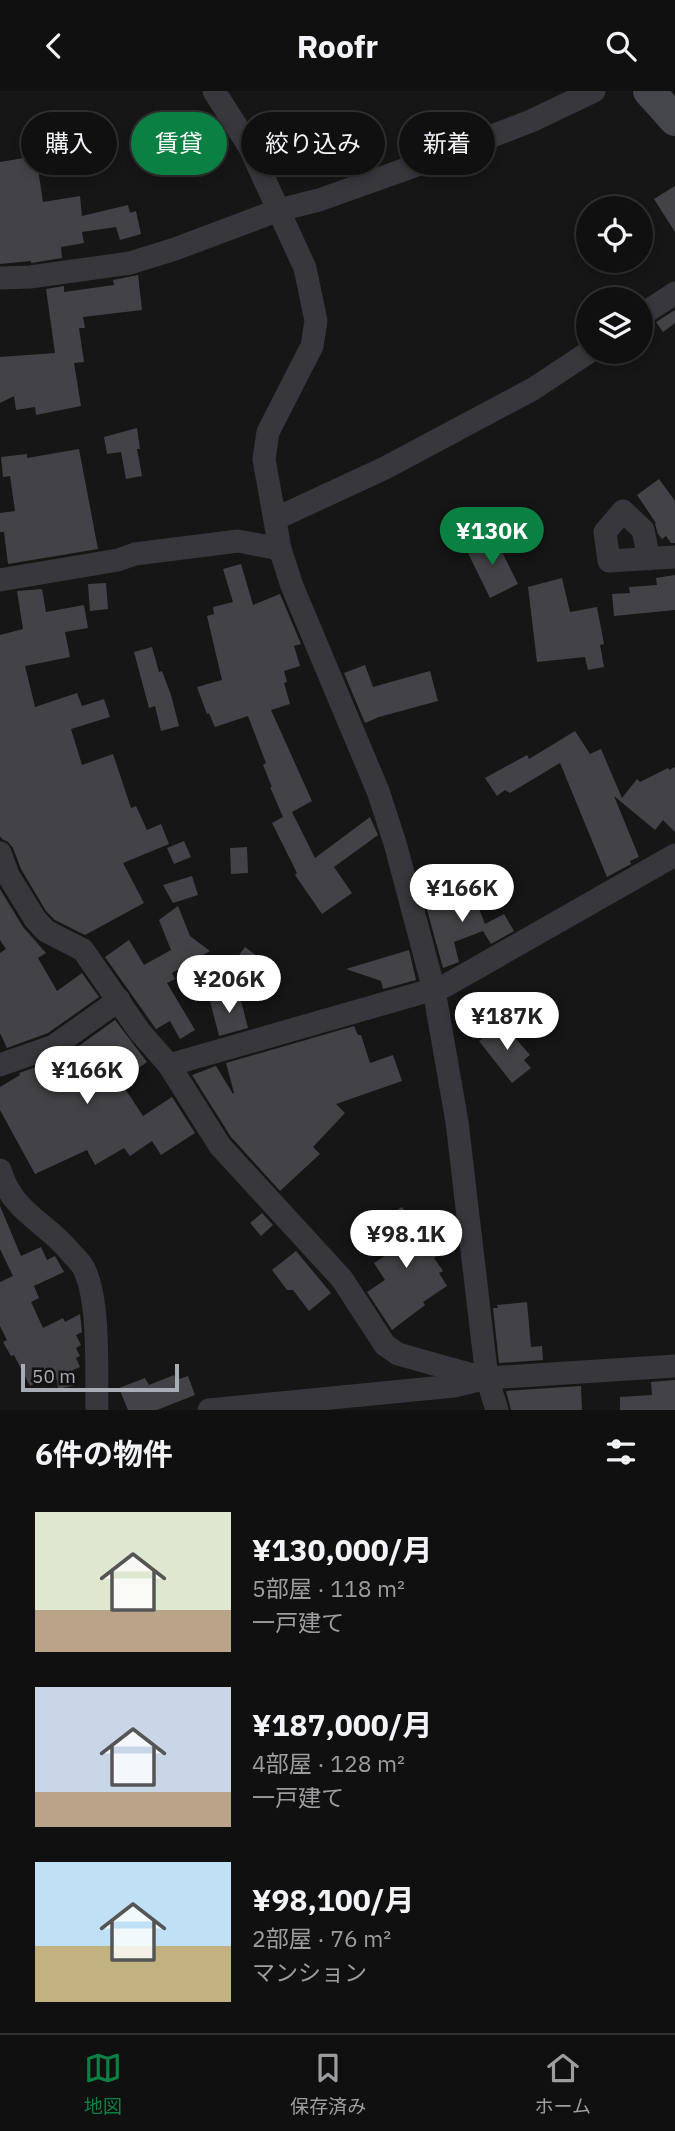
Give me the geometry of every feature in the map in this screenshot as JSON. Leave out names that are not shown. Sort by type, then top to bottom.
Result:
[{"type":"main road","points":[[649,91],[675,120]]},
{"type":"street","points":[[215,91],[249,146],[305,268],[316,321],[312,347],[275,415],[265,445],[264,459],[281,549],[292,586],[378,791],[395,843],[434,991],[457,1122],[487,1378],[497,1410]]},
{"type":"street","points":[[0,278],[30,277],[130,263],[175,249],[279,210],[319,200],[409,169],[531,121],[594,91]]},
{"type":"street","points":[[653,307],[675,293]]},
{"type":"street","points":[[275,519],[385,468],[533,389],[576,361]]},
{"type":"street","points":[[0,580],[118,560],[135,554],[238,541],[281,549]]},
{"type":"street","points":[[649,559],[675,557]]},
{"type":"street","points":[[0,853],[8,875],[35,919],[46,931],[83,950],[140,1032],[169,1065],[220,1146],[342,1279],[385,1345],[398,1354],[487,1378]]},
{"type":"street","points":[[169,1065],[434,991],[675,855]]},
{"type":"street","points":[[0,1065],[54,1046],[119,1000]]},
{"type":"street","points":[[0,1170],[4,1184],[21,1209],[60,1239],[85,1269],[94,1303],[97,1410]]},
{"type":"street","points":[[209,1410],[454,1386],[487,1378],[675,1366]]},
{"type":"building","points":[[21,158],[21,175],[39,175],[43,202],[80,196],[82,216],[128,205],[130,213],[136,211],[141,234],[120,240],[116,227],[82,232],[84,243],[61,247],[62,258],[0,264],[0,162]]},
{"type":"building","points":[[675,186],[675,232],[654,199]]},
{"type":"building","points":[[138,275],[142,310],[83,317],[85,328],[79,328],[84,362],[74,363],[81,406],[36,415],[35,407],[16,410],[14,396],[0,403],[0,357],[55,353],[46,289],[64,286],[64,292],[114,285],[113,280]]},
{"type":"building","points":[[675,310],[675,323],[663,332],[656,322]]},
{"type":"building","points":[[137,428],[140,449],[137,449],[142,476],[126,479],[121,452],[107,454],[104,437]]},
{"type":"building","points":[[79,449],[98,549],[8,564],[4,532],[0,532],[0,513],[15,511],[10,476],[3,477],[1,457],[27,454],[27,458]]},
{"type":"building","points":[[659,479],[675,501],[675,543],[671,543],[666,536],[662,539],[658,534],[656,523],[637,495]]},
{"type":"building","points":[[494,536],[518,584],[490,598],[466,549]]},
{"type":"building","points":[[241,564],[253,605],[280,594],[301,644],[294,646],[300,666],[284,671],[287,682],[284,683],[290,704],[271,710],[312,801],[292,812],[315,858],[370,817],[378,835],[334,867],[352,893],[322,914],[295,875],[297,873],[272,823],[283,817],[270,787],[263,765],[266,763],[248,716],[215,727],[197,687],[222,680],[207,616],[214,614],[213,607],[233,602],[223,569]]},
{"type":"building","points":[[675,575],[675,610],[614,616],[612,594],[630,593],[629,587],[657,585],[656,578]]},
{"type":"building","points":[[562,578],[570,612],[597,607],[604,644],[600,645],[604,667],[588,670],[585,657],[537,662],[528,587]]},
{"type":"building","points":[[106,583],[108,609],[90,611],[88,584]]},
{"type":"building","points":[[42,589],[46,612],[84,605],[88,628],[65,632],[70,657],[25,666],[35,707],[77,693],[82,706],[104,699],[110,717],[71,729],[82,765],[113,754],[131,808],[136,806],[147,830],[161,824],[169,844],[123,863],[144,903],[85,935],[55,920],[46,911],[21,869],[13,848],[0,836],[0,635],[23,629],[17,591]]},
{"type":"building","points":[[152,647],[159,672],[162,671],[171,695],[179,726],[161,731],[155,706],[149,708],[134,652]]},
{"type":"building","points":[[365,665],[373,687],[430,671],[438,701],[365,723],[344,673]]},
{"type":"building","points":[[575,731],[590,754],[601,749],[622,798],[637,779],[640,782],[675,767],[675,832],[663,820],[655,830],[614,796],[639,857],[607,877],[560,763],[510,793],[505,790],[497,796],[485,778],[527,755],[529,759]]},
{"type":"building","points":[[184,841],[191,857],[174,864],[167,848]]},
{"type":"building","points":[[247,847],[248,873],[231,874],[230,848]]},
{"type":"building","points":[[192,876],[198,895],[173,903],[163,885]]},
{"type":"building","points":[[471,888],[485,924],[504,914],[514,931],[491,944],[483,931],[454,942],[459,962],[443,968],[426,906]]},
{"type":"building","points":[[0,889],[23,927],[46,953],[38,958],[57,991],[82,973],[99,997],[48,1033],[7,1048],[0,1033],[0,953],[6,949],[0,940]]},
{"type":"building","points":[[178,906],[190,936],[210,951],[172,973],[175,979],[167,983],[195,1030],[180,1039],[170,1021],[156,1029],[105,957],[129,940],[144,965],[171,950],[159,920]]},
{"type":"building","points":[[245,947],[268,964],[267,967],[273,972],[261,988],[236,959]]},
{"type":"building","points":[[409,950],[416,980],[383,989],[381,981],[346,969]]},
{"type":"building","points":[[239,993],[248,1028],[219,1036],[210,1001]]},
{"type":"building","points":[[115,1020],[147,1062],[120,1081],[143,1116],[172,1097],[195,1133],[161,1155],[152,1141],[130,1156],[124,1148],[95,1165],[87,1150],[35,1174],[0,1110],[0,1087],[20,1075],[19,1073],[62,1058]]},
{"type":"building","points":[[502,1023],[530,1055],[524,1060],[531,1068],[512,1083],[479,1041]]},
{"type":"building","points":[[354,1026],[358,1035],[361,1035],[370,1063],[393,1055],[402,1081],[336,1104],[345,1113],[313,1147],[320,1154],[280,1191],[231,1137],[192,1075],[216,1066],[233,1094],[226,1063]]},
{"type":"building","points":[[0,1206],[21,1256],[41,1247],[47,1260],[55,1256],[64,1272],[34,1286],[39,1298],[31,1302],[43,1328],[63,1318],[65,1322],[80,1314],[82,1332],[76,1335],[81,1345],[76,1348],[80,1356],[76,1358],[80,1367],[73,1370],[76,1385],[58,1389],[57,1379],[50,1383],[47,1377],[30,1386],[14,1355],[11,1356],[3,1342],[7,1340],[0,1326],[0,1282],[13,1276],[0,1249]]},
{"type":"building","points":[[402,1207],[408,1216],[413,1212],[442,1252],[434,1258],[443,1271],[439,1273],[447,1286],[423,1302],[425,1305],[392,1330],[367,1292],[385,1280],[374,1263],[396,1249],[379,1221]]},
{"type":"building","points":[[262,1213],[273,1225],[261,1236],[250,1223]]},
{"type":"building","points":[[296,1251],[331,1293],[309,1311],[293,1290],[287,1290],[272,1270]]},
{"type":"building","points":[[527,1302],[531,1347],[542,1346],[543,1360],[499,1363],[493,1308],[498,1308],[497,1305]]},
{"type":"building","points":[[174,1375],[176,1380],[188,1376],[195,1395],[157,1410],[128,1410],[119,1388],[145,1378],[149,1385]]},
{"type":"building","points":[[675,1380],[675,1410],[620,1410],[620,1397],[652,1395],[651,1382]]},
{"type":"building","points":[[581,1386],[582,1410],[511,1410],[506,1391]]}]
